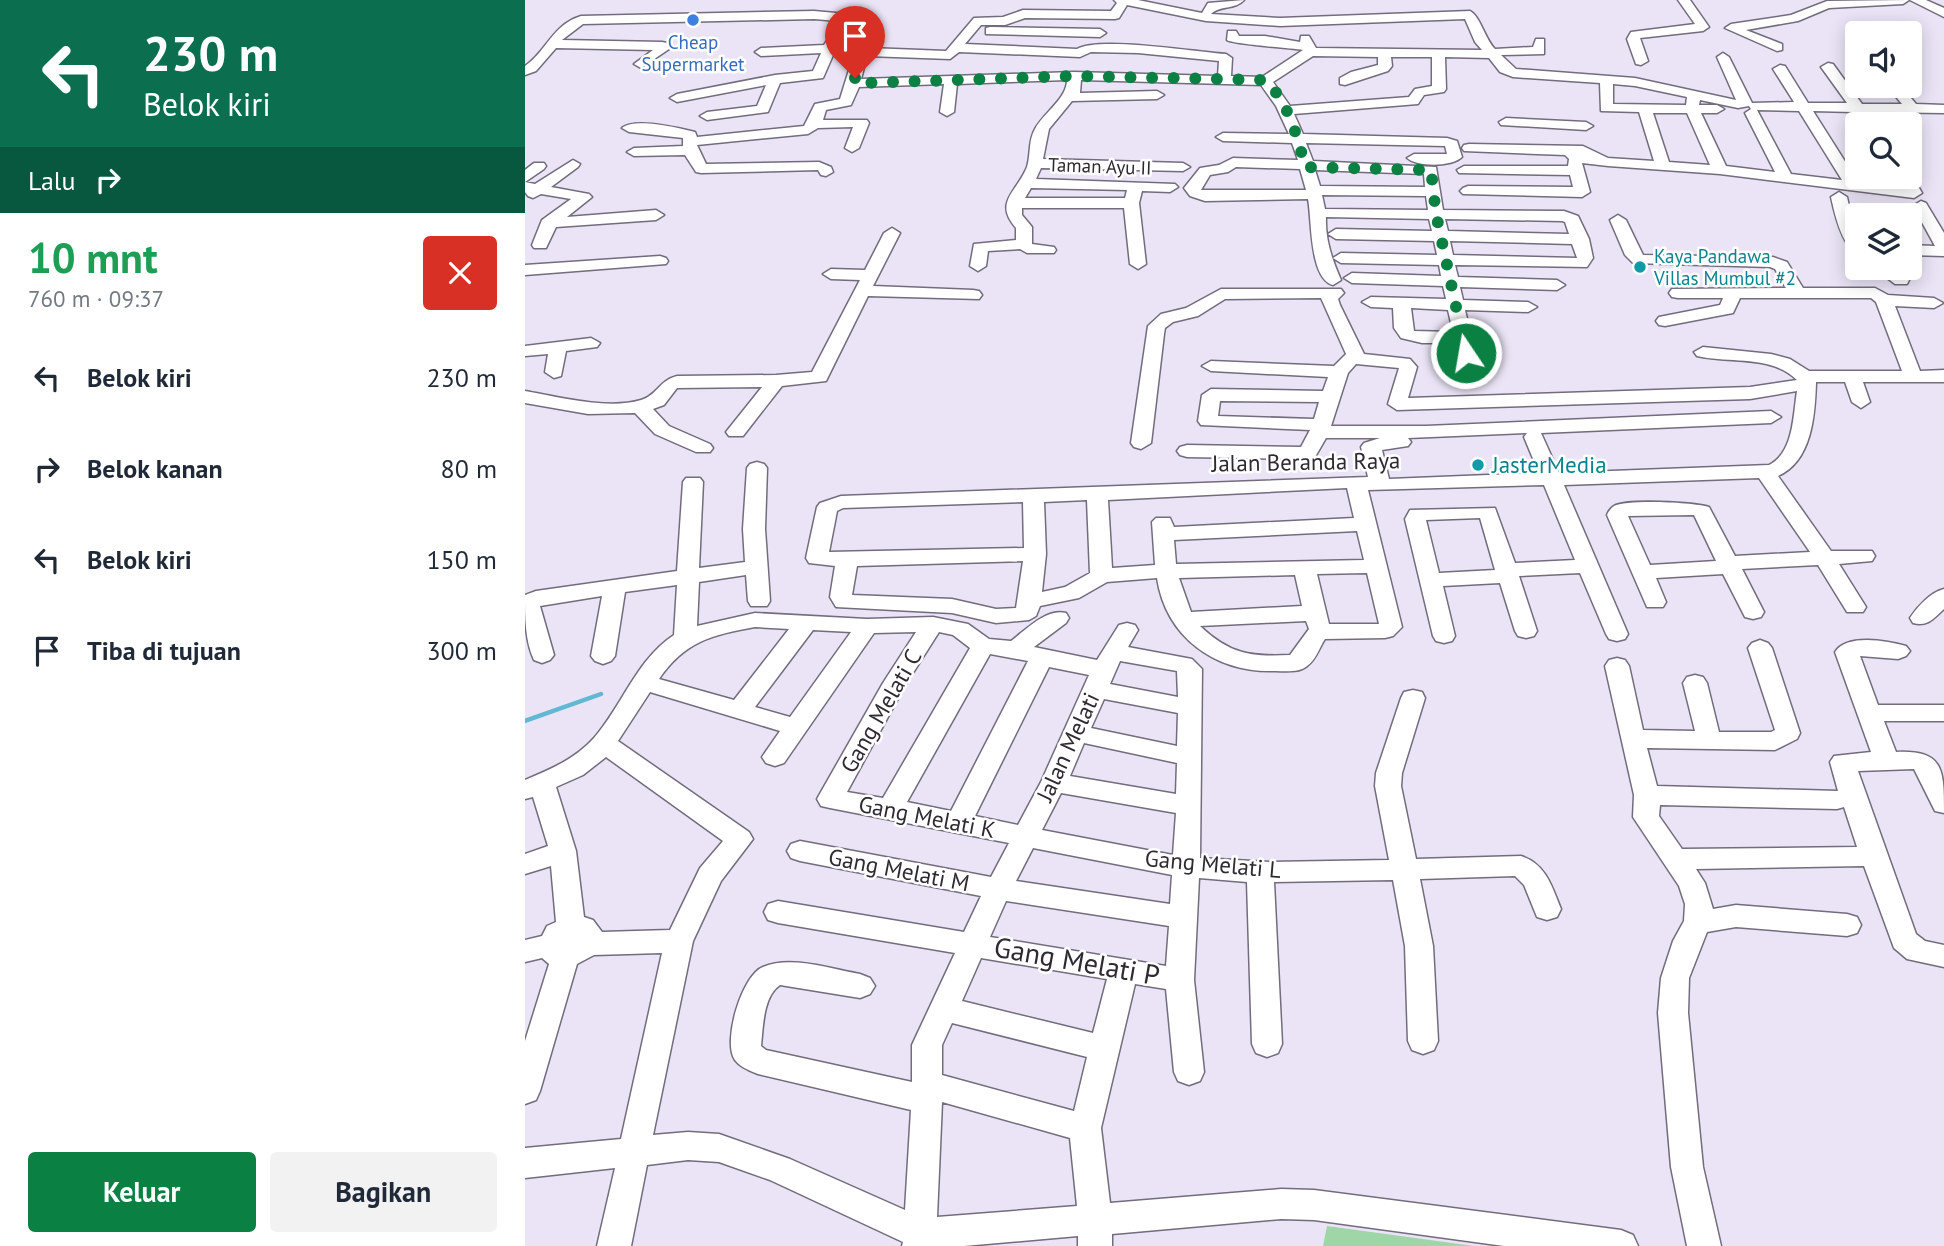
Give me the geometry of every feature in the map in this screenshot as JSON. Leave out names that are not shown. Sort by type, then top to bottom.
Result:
[{"type":"street","points":[[705,18],[713,0]]},
{"type":"street","points":[[814,15],[836,0]]},
{"type":"street","points":[[1206,17],[1208,7],[1234,4],[1238,0]]},
{"type":"street","points":[[1684,0],[1703,27]]},
{"type":"street","points":[[1641,61],[1633,39],[1635,35],[1703,27],[1733,28],[1794,18],[1817,7],[1903,0]]},
{"type":"street","points":[[1916,0],[1944,13]]},
{"type":"street","points":[[888,62],[950,55],[978,21],[1005,21],[1019,14],[1115,15],[1121,1],[1206,17],[1280,22],[1470,15],[1481,42],[1505,69],[1658,90],[1693,103],[1720,170]]},
{"type":"street","points":[[525,71],[533,69],[550,44],[575,22],[623,13],[705,18],[742,12],[757,17],[814,15],[869,20],[854,82],[846,102],[820,107],[814,124],[806,130],[634,152]]},
{"type":"street","points":[[646,37],[659,15]]},
{"type":"street","points":[[747,33],[757,17]]},
{"type":"street","points":[[1733,28],[1777,47]]},
{"type":"street","points":[[969,30],[1100,33]]},
{"type":"street","points":[[1233,37],[1233,49],[1245,51],[1248,50],[1250,40],[1384,54],[1438,55],[1539,51],[1540,42]]},
{"type":"street","points":[[854,82],[1074,76],[1265,80],[1322,37]]},
{"type":"street","points":[[1369,38],[1481,42]]},
{"type":"street","points":[[780,43],[864,46],[888,62],[954,62]]},
{"type":"street","points":[[550,44],[662,46],[663,49],[641,64]]},
{"type":"street","points":[[1139,53],[1145,45],[1199,44]]},
{"type":"street","points":[[761,52],[806,46]]},
{"type":"street","points":[[677,98],[775,79],[818,75],[830,46]]},
{"type":"street","points":[[958,48],[1080,53],[1082,60],[1139,53],[1224,57],[1227,59],[1224,80]]},
{"type":"street","points":[[1139,53],[1159,67],[1160,78]]},
{"type":"street","points":[[1345,81],[1383,68],[1384,54]]},
{"type":"street","points":[[1285,111],[1415,100],[1422,91],[1439,89],[1438,55]]},
{"type":"street","points":[[1723,57],[1745,108],[1786,178]]},
{"type":"street","points":[[1029,65],[1036,78]]},
{"type":"street","points":[[1828,67],[1859,109]]},
{"type":"street","points":[[1780,69],[1845,173]]},
{"type":"street","points":[[705,73],[708,92]]},
{"type":"street","points":[[1048,250],[1027,248],[1024,244],[1024,227],[1014,216],[1013,203],[1028,183],[1036,163],[1037,141],[1042,129],[1076,87],[1074,76]]},
{"type":"street","points":[[707,116],[760,110],[765,107],[775,79]]},
{"type":"street","points":[[1265,80],[1277,91],[1317,192],[1323,256],[1333,289],[1329,299],[1357,358]]},
{"type":"street","points":[[947,112],[951,81]]},
{"type":"street","points":[[1613,82],[1745,108]]},
{"type":"street","points":[[1606,108],[1613,82]]},
{"type":"street","points":[[1658,90],[1651,109],[1663,165]]},
{"type":"street","points":[[1069,97],[1157,95]]},
{"type":"street","points":[[1904,98],[1912,108]]},
{"type":"street","points":[[1464,170],[1583,158],[1596,146],[1589,131],[1588,109],[1651,109],[1693,103],[1745,108],[1912,108],[1944,111]]},
{"type":"street","points":[[1859,109],[1944,111]]},
{"type":"street","points":[[1506,122],[1589,131]]},
{"type":"street","points":[[814,124],[862,123],[852,148]]},
{"type":"street","points":[[629,128],[690,135],[690,146],[701,169],[818,166],[824,167],[827,172]]},
{"type":"street","points":[[1536,136],[1589,131]]},
{"type":"street","points":[[1223,137],[1304,161],[1431,170],[1440,237],[1465,345],[1408,335],[1404,331],[1402,303]]},
{"type":"street","points":[[1230,152],[1253,145],[1298,139],[1447,142],[1452,144],[1455,157],[1231,163],[1223,169],[1205,171],[1193,191],[1223,197],[1317,192],[1433,192]]},
{"type":"street","points":[[1469,148],[1720,170],[1845,185]]},
{"type":"street","points":[[1468,191],[1583,192],[1583,158]]},
{"type":"street","points":[[1036,163],[1183,167]]},
{"type":"street","points":[[525,199],[532,188],[573,164]]},
{"type":"street","points":[[525,178],[539,166]]},
{"type":"street","name":"Taman Ayu II","points":[[1028,183],[1170,187]]},
{"type":"street","points":[[1136,186],[1131,203],[1138,264]]},
{"type":"street","points":[[532,188],[584,197],[548,223],[540,245]]},
{"type":"street","points":[[1879,189],[1914,193],[1912,189]]},
{"type":"street","points":[[1839,197],[1845,222]]},
{"type":"street","points":[[1013,203],[1131,203]]},
{"type":"street","points":[[1922,208],[1944,249],[1922,250]]},
{"type":"street","points":[[1328,213],[1564,216],[1572,219],[1581,239],[1584,262],[1341,258]]},
{"type":"street","points":[[548,223],[656,215]]},
{"type":"street","points":[[1618,220],[1635,259],[1773,262],[1781,265],[1798,293]]},
{"type":"street","points":[[525,397],[588,408],[640,407],[657,401],[670,384],[677,382],[776,381],[818,377],[893,233]]},
{"type":"street","points":[[1336,234],[1581,239]]},
{"type":"street","points":[[978,266],[980,247],[1024,244]]},
{"type":"street","points":[[525,270],[660,261]]},
{"type":"street","points":[[831,274],[868,283],[973,295]]},
{"type":"street","points":[[1352,278],[1557,285]]},
{"type":"street","points":[[1141,443],[1157,326],[1167,318],[1201,308],[1220,294],[1333,289]]},
{"type":"street","points":[[1678,293],[1875,293],[1884,300],[1913,376]]},
{"type":"street","points":[[1665,321],[1727,309],[1733,293]]},
{"type":"street","points":[[1884,300],[1934,303]]},
{"type":"street","points":[[1371,302],[1528,307]]},
{"type":"street","points":[[525,351],[591,344]]},
{"type":"street","points":[[554,372],[558,347]]},
{"type":"street","points":[[1703,352],[1777,360],[1790,365],[1806,381]]},
{"type":"street","points":[[1187,451],[1308,453],[1320,428],[1339,372],[1347,360],[1357,358],[1404,363],[1408,367],[1397,404],[1394,433]]},
{"type":"street","points":[[1211,366],[1339,372]]},
{"type":"street","points":[[1397,404],[1750,393],[1806,381],[1852,377],[1944,376]]},
{"type":"street","points":[[1852,377],[1861,402]]},
{"type":"street","points":[[736,432],[776,381]]},
{"type":"street","points":[[1380,485],[1371,447],[1375,445],[1799,428],[1806,381]]},
{"type":"street","points":[[1329,397],[1211,395],[1208,421],[1394,433],[1772,417]]},
{"type":"street","points":[[640,407],[662,430],[703,448]]},
{"type":"street","name":"Jalan Beranda Raya","points":[[818,552],[827,508],[841,502],[1031,491],[1097,494],[1356,482],[1380,485],[1765,471],[1786,465],[1796,449],[1799,428]]},
{"type":"street","points":[[1534,437],[1617,634]]},
{"type":"street","points":[[757,468],[754,529],[759,601]]},
{"type":"street","points":[[1765,471],[1855,607]]},
{"type":"street","points":[[685,629],[693,482]]},
{"type":"street","points":[[1182,620],[1317,623],[1390,629],[1356,482]]},
{"type":"street","points":[[847,560],[841,597],[843,602],[952,606],[1007,616],[1028,611],[1035,549],[1031,491]]},
{"type":"street","points":[[1097,494],[1101,576]]},
{"type":"street","points":[[1655,602],[1617,515],[1622,510],[1698,509],[1702,512],[1753,612]]},
{"type":"street","points":[[1444,636],[1415,519],[1417,514],[1488,512],[1526,631]]},
{"type":"street","points":[[1304,567],[1317,623],[1304,658],[1296,663],[1246,663],[1222,656],[1204,645],[1182,620],[1165,570],[1163,528],[1366,524]]},
{"type":"street","points":[[1035,549],[847,560],[817,558],[818,552],[1035,549]]},
{"type":"street","points":[[1640,565],[1864,556]]},
{"type":"street","points":[[1030,601],[1071,593],[1101,576],[1165,570],[1376,566]]},
{"type":"street","points":[[1428,574],[1587,566]]},
{"type":"street","points":[[542,655],[528,604],[530,601],[615,586],[758,567]]},
{"type":"street","points":[[603,656],[615,586]]},
{"type":"street","points":[[1921,618],[1944,596]]},
{"type":"street","points":[[1015,649],[1059,618]]},
{"type":"street","name":"Jalan Melati","points":[[533,787],[582,763],[604,743],[660,660],[685,629],[755,620],[867,626],[933,624],[960,629],[983,646],[1015,649],[1105,670],[1053,782],[998,889],[927,1045],[920,1240]]},
{"type":"street","points":[[739,711],[807,622]]},
{"type":"street","name":"Gang Melati C","points":[[830,799],[895,683],[933,624]]},
{"type":"street","points":[[775,757],[867,626]]},
{"type":"street","points":[[1105,670],[1127,629]]},
{"type":"street","points":[[891,807],[983,646]]},
{"type":"street","points":[[1632,739],[1776,741],[1784,738],[1787,733],[1760,648]]},
{"type":"street","points":[[1886,759],[1847,652],[1856,648],[1898,651]]},
{"type":"street","points":[[959,821],[1042,657]]},
{"type":"street","points":[[1105,670],[1188,666],[1189,806],[1181,980],[1189,1072]]},
{"type":"street","points":[[1617,666],[1647,795],[1646,817],[1691,883],[1699,904],[1697,922],[1687,940],[1675,978],[1673,1013],[1688,1167],[1705,1246]]},
{"type":"street","points":[[1105,670],[1188,706]]},
{"type":"street","points":[[1695,683],[1709,740]]},
{"type":"street","points":[[1413,698],[1389,774],[1419,946],[1423,1041]]},
{"type":"street","points":[[635,699],[739,711],[796,727]]},
{"type":"street","points":[[1868,713],[1944,713]]},
{"type":"street","points":[[1075,733],[1189,757]]},
{"type":"street","points":[[604,743],[739,836],[738,843],[710,875],[679,941],[614,1246]]},
{"type":"street","points":[[1941,790],[1920,760],[1843,762],[1904,940],[1917,951],[1944,956]]},
{"type":"street","points":[[1053,782],[1189,806]]},
{"type":"street","points":[[525,1091],[560,945],[563,851],[533,787]]},
{"type":"street","points":[[1647,795],[1837,800]]},
{"type":"street","name":"Gang Melati K","points":[[830,799],[891,807],[1024,838]]},
{"type":"street","name":"Gang Melati L","points":[[1024,838],[1185,867],[1260,871],[1404,872],[1521,866],[1535,879],[1547,909]]},
{"type":"street","points":[[525,864],[563,851]]},
{"type":"street","name":"Gang Melati M","points":[[800,851],[998,889],[1183,917]]},
{"type":"street","points":[[1674,859],[1861,857]]},
{"type":"street","points":[[1260,871],[1267,1044]]},
{"type":"street","points":[[778,912],[973,943]]},
{"type":"street","points":[[1697,922],[1736,916],[1846,925]]},
{"type":"street","points":[[560,945],[679,941]]},
{"type":"street","name":"Gang Melati P","points":[[973,943],[1181,980]]},
{"type":"street","points":[[1095,1233],[1085,1128],[1124,970]]},
{"type":"street","points":[[860,986],[779,972],[768,976],[761,984],[746,1038],[746,1052],[758,1061],[926,1092],[1085,1128]]},
{"type":"street","points":[[944,1009],[1105,1049]]},
{"type":"street","points":[[525,1163],[704,1147],[779,1169],[920,1240],[1095,1233],[1281,1204],[1314,1205],[1621,1246]]},
{"type":"green space","points":[[1327,1226],[1474,1246],[1323,1246]]},
{"type":"waterway","points":[[525,721],[601,694]]},
{"type":"place","name":"Cheap Supermarket","points":[[693,20]]},
{"type":"place","name":"Kaya Pandawa Villas Mumbul #2","points":[[1640,267]]},
{"type":"place","name":"JasterMedia","points":[[1478,465]]},
{"type":"route","points":[[855,78],[854,82],[857,83],[1074,76],[1265,80],[1277,91],[1298,139],[1305,167],[1431,170],[1436,214],[1466,353]]}]
